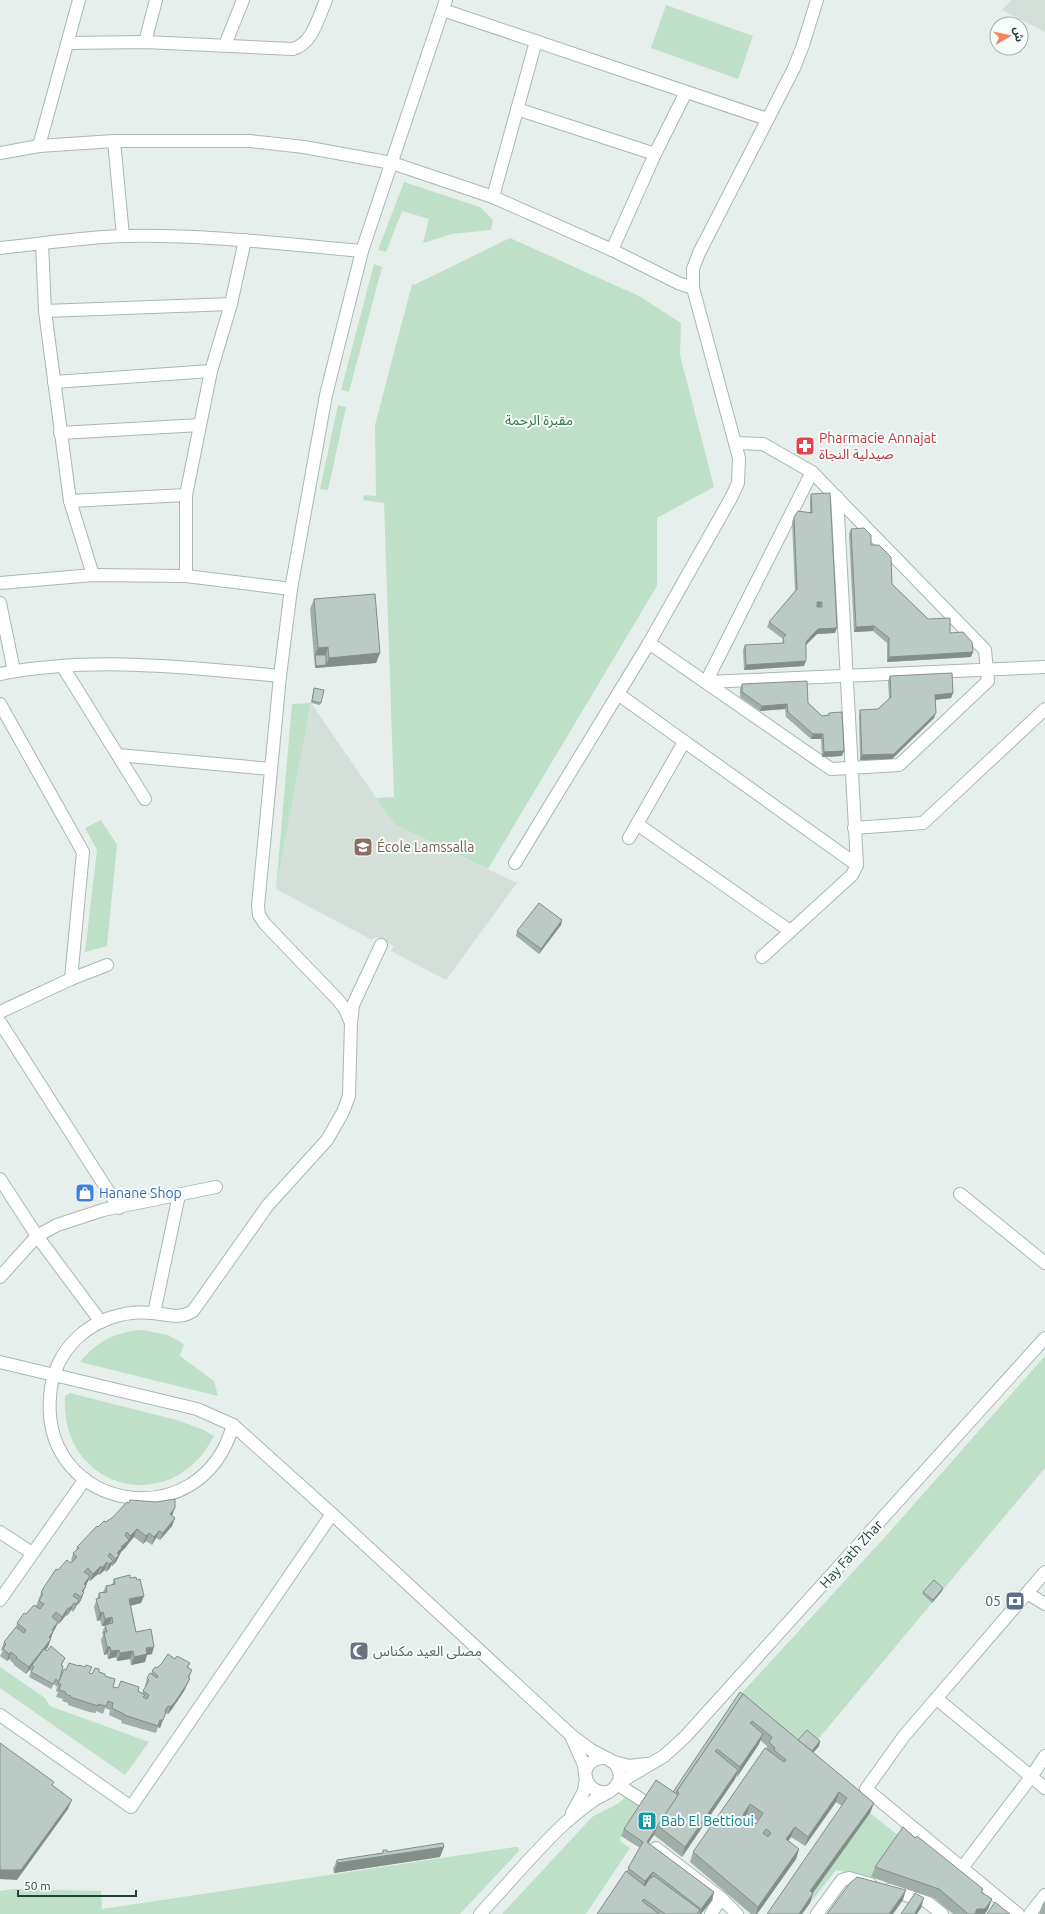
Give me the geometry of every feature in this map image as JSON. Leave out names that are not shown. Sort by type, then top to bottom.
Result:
[{"type":"street","points":[[39,146],[79,0]]},
{"type":"street","points":[[145,42],[156,0]]},
{"type":"street","points":[[225,45],[243,0]]},
{"type":"street","points":[[68,42],[145,42],[225,45],[284,50],[299,47],[308,40],[326,0]]},
{"type":"street","points":[[515,863],[650,643],[732,498],[738,483],[739,458],[693,288],[693,269],[698,253],[799,56],[817,0]]},
{"type":"street","points":[[351,1023],[345,1009],[338,1000],[265,924],[259,915],[258,906],[280,676],[291,589],[326,395],[362,251],[445,5],[536,42],[766,119]]},
{"type":"street","points":[[494,197],[536,42]]},
{"type":"street","points":[[612,250],[655,154],[686,92]]},
{"type":"street","points":[[517,109],[655,154]]},
{"type":"street","points":[[0,153],[39,146],[114,141],[262,142],[304,147],[392,163],[494,197],[612,250],[678,284],[693,288]]},
{"type":"street","points":[[114,141],[123,236]]},
{"type":"street","points":[[0,248],[77,239],[123,236],[245,240],[362,251]]},
{"type":"street","points":[[186,576],[186,495],[211,371],[231,304],[245,240]]},
{"type":"street","points":[[42,244],[45,311],[70,501],[93,575]]},
{"type":"street","points":[[45,311],[231,304]]},
{"type":"street","points":[[54,382],[211,371]]},
{"type":"street","points":[[60,433],[200,425]]},
{"type":"street","points":[[650,643],[831,769],[899,766],[988,681],[985,650],[812,472],[763,444],[735,443]]},
{"type":"street","points":[[706,682],[812,472]]},
{"type":"street","points":[[70,501],[186,495]]},
{"type":"street","points":[[762,957],[852,875],[857,865],[837,497]]},
{"type":"street","points":[[0,583],[93,575],[186,576],[291,589]]},
{"type":"street","points":[[0,603],[14,671]]},
{"type":"street","points":[[0,674],[14,671],[103,665],[176,666],[280,676]]},
{"type":"street","points":[[706,682],[1045,666]]},
{"type":"street","points":[[63,667],[145,799]]},
{"type":"street","points":[[618,694],[857,865]]},
{"type":"street","points":[[0,704],[83,852],[71,979]]},
{"type":"street","points":[[854,828],[923,823],[1045,709]]},
{"type":"street","points":[[629,838],[684,742]]},
{"type":"street","points":[[118,755],[271,769]]},
{"type":"street","points":[[637,824],[790,931]]},
{"type":"street","points":[[233,1425],[222,1454],[214,1466],[203,1476],[180,1491],[152,1498],[131,1498],[110,1493],[85,1479],[66,1458],[53,1432],[49,1404],[50,1389],[54,1374],[60,1362],[77,1338],[101,1322],[128,1313],[154,1313],[177,1317],[186,1315],[193,1311],[268,1205],[328,1140],[344,1112],[349,1096],[351,1023],[353,1005],[382,945]]},
{"type":"street","points":[[0,1012],[71,979],[107,965]]},
{"type":"street","points":[[0,1022],[119,1208]]},
{"type":"street","points":[[0,1179],[37,1236],[101,1322]]},
{"type":"street","points":[[0,1277],[37,1236],[57,1225],[103,1210],[119,1208],[216,1187]]},
{"type":"street","points":[[960,1194],[1045,1263]]},
{"type":"street","points":[[154,1313],[179,1195]]},
{"type":"street","name":"Hay Fath Zhar","points":[[565,1824],[595,1799],[670,1751],[696,1726],[1045,1338]]},
{"type":"street","points":[[0,1362],[197,1409],[233,1425],[332,1514],[571,1735],[618,1768],[620,1773],[613,1788],[604,1793],[593,1790],[589,1786],[584,1764],[571,1735]]},
{"type":"street","points":[[0,1600],[85,1479]]},
{"type":"street","points":[[0,1715],[131,1807],[332,1514]]},
{"type":"street","points":[[0,1532],[32,1554]]},
{"type":"street","points":[[1018,1914],[866,1789],[904,1736],[1045,1572]]},
{"type":"street","points":[[1026,1593],[1045,1604]]},
{"type":"street","points":[[937,1699],[1002,1751],[1031,1778],[1045,1788]]},
{"type":"street","points":[[962,1868],[1031,1778],[1045,1756]]},
{"type":"street","points":[[480,1914],[565,1824],[584,1791],[589,1765],[593,1761],[598,1759],[629,1766],[652,1763]]},
{"type":"street","points":[[613,1788],[645,1802]]},
{"type":"street","points":[[652,1846],[720,1898],[736,1914]]},
{"type":"street","points":[[817,1914],[839,1883],[849,1878],[926,1901],[942,1914]]},
{"type":"street","points":[[1030,1914],[1045,1895]]},
{"type":"street","points":[[711,1914],[720,1898]]},
{"type":"shaded area","points":[[1011,0],[1045,0],[1045,32],[1029,24],[1029,16],[1014,16],[1002,10]]},
{"type":"shaded area","name":"École Lamssalla","points":[[311,703],[395,825],[517,883],[446,980],[391,951],[394,946],[375,937],[372,940],[276,889]]},
{"type":"green space","points":[[666,5],[753,36],[738,79],[651,48]]},
{"type":"green space","points":[[404,182],[480,207],[493,220],[491,230],[452,234],[423,243],[429,219],[402,211],[386,252],[378,250]]},
{"type":"green space","name":"مقبرة الرحمة","points":[[510,238],[639,296],[681,323],[680,355],[714,487],[657,518],[657,586],[488,869],[395,825],[376,798],[394,797],[384,503],[363,500],[364,495],[376,496],[375,425],[412,284],[414,285]]},
{"type":"green space","points":[[374,264],[382,267],[349,392],[341,390]]},
{"type":"green space","points":[[338,405],[346,407],[328,490],[320,489]]},
{"type":"green space","points":[[311,703],[276,889],[292,704]]},
{"type":"green space","points":[[101,820],[117,845],[107,946],[85,952],[97,850],[85,828]]},
{"type":"green space","points":[[143,1330],[168,1335],[184,1344],[180,1356],[214,1381],[218,1396],[80,1362],[93,1348],[108,1338],[125,1332]]},
{"type":"green space","points":[[1045,1356],[1045,1468],[942,1591],[933,1582],[922,1595],[932,1603],[815,1743],[796,1746],[738,1697],[885,1537]]},
{"type":"green space","points":[[70,1393],[177,1420],[204,1430],[214,1436],[195,1462],[172,1478],[146,1485],[121,1482],[98,1472],[80,1453],[68,1428],[65,1396]]},
{"type":"green space","points":[[0,1667],[45,1698],[50,1706],[149,1742],[125,1775],[0,1688]]},
{"type":"green space","points":[[626,1796],[641,1807],[621,1836],[620,1841],[630,1848],[586,1914],[502,1914],[592,1817],[615,1805]]},
{"type":"green space","points":[[870,1813],[900,1837],[871,1877],[836,1870],[810,1903],[807,1901]]},
{"type":"green space","points":[[518,1847],[519,1851],[460,1914],[0,1914],[0,1891],[13,1889],[101,1891],[102,1909]]},
{"type":"building","points":[[830,493],[837,628],[818,629],[812,635],[806,642],[806,661],[746,665],[745,645],[784,643],[783,638],[786,635],[769,622],[797,589],[794,517],[798,511],[812,513],[811,494]],"holes":[[[817,602],[822,602],[822,607],[817,607]]]},
{"type":"building","points":[[864,528],[871,535],[871,545],[879,545],[891,557],[892,584],[928,619],[950,618],[950,633],[963,632],[972,642],[973,652],[889,657],[889,638],[874,626],[856,627],[851,529]]},
{"type":"building","points":[[375,594],[380,653],[329,658],[328,647],[318,648],[314,599]]},
{"type":"building","points":[[315,655],[326,655],[326,665],[316,666]]},
{"type":"building","points":[[952,673],[953,693],[935,695],[936,713],[894,754],[862,755],[860,710],[878,709],[891,697],[890,676]]},
{"type":"building","points":[[807,681],[808,703],[822,716],[829,715],[829,713],[842,712],[844,751],[824,752],[823,734],[813,734],[788,712],[787,704],[762,706],[742,692],[742,684]]},
{"type":"building","points":[[314,688],[324,690],[321,703],[312,701]]},
{"type":"building","points":[[539,903],[562,920],[541,949],[517,931]]},
{"type":"building","points":[[175,1499],[175,1508],[170,1514],[175,1518],[163,1533],[159,1531],[154,1537],[149,1533],[146,1536],[137,1529],[130,1536],[127,1532],[125,1535],[129,1540],[117,1553],[119,1555],[115,1559],[110,1553],[108,1556],[113,1561],[109,1564],[107,1562],[102,1568],[101,1566],[93,1574],[88,1568],[84,1572],[90,1576],[84,1584],[86,1586],[82,1591],[84,1592],[81,1597],[75,1593],[73,1596],[79,1600],[76,1604],[74,1603],[70,1608],[68,1608],[62,1617],[56,1612],[52,1617],[58,1622],[49,1637],[51,1639],[29,1667],[16,1658],[17,1657],[11,1652],[9,1654],[3,1649],[6,1644],[4,1642],[16,1627],[24,1633],[26,1630],[17,1623],[24,1613],[26,1614],[34,1605],[40,1609],[44,1604],[39,1601],[43,1594],[41,1593],[56,1569],[58,1570],[67,1560],[71,1563],[77,1557],[73,1553],[97,1526],[98,1527],[104,1521],[106,1522],[113,1517],[127,1502],[129,1503],[130,1500],[156,1502]]},
{"type":"building","points":[[130,1575],[130,1578],[136,1577],[137,1580],[140,1579],[144,1596],[129,1599],[136,1632],[151,1629],[154,1647],[146,1648],[147,1654],[134,1657],[133,1651],[120,1653],[119,1650],[111,1651],[110,1647],[107,1647],[104,1632],[107,1632],[105,1625],[113,1623],[112,1617],[105,1619],[103,1612],[100,1613],[96,1599],[100,1598],[99,1593],[107,1592],[106,1586],[115,1584],[114,1579]]},
{"type":"building","points":[[934,1580],[943,1588],[933,1600],[923,1592]]},
{"type":"building","points":[[51,1646],[65,1658],[61,1665],[63,1666],[59,1682],[56,1679],[53,1684],[31,1672],[34,1667],[32,1665],[44,1649],[47,1651]]},
{"type":"building","points":[[168,1654],[175,1659],[177,1656],[190,1663],[187,1667],[192,1670],[188,1677],[190,1678],[187,1684],[175,1702],[170,1707],[168,1706],[163,1720],[160,1720],[158,1726],[124,1715],[112,1708],[113,1703],[108,1701],[106,1706],[98,1704],[98,1706],[70,1697],[71,1696],[65,1694],[66,1692],[59,1690],[61,1684],[58,1684],[64,1669],[66,1670],[69,1663],[79,1666],[85,1667],[86,1665],[92,1667],[89,1673],[92,1674],[95,1668],[99,1669],[99,1672],[105,1674],[105,1676],[115,1679],[113,1687],[118,1688],[121,1681],[139,1687],[138,1691],[145,1695],[143,1697],[147,1699],[149,1695],[143,1691],[149,1680],[147,1678],[150,1673],[157,1678],[158,1676],[152,1671],[155,1667],[157,1668],[162,1663]]},
{"type":"building","points":[[740,1692],[743,1694],[676,1794],[673,1792]]},
{"type":"building","points":[[743,1694],[874,1803],[810,1891],[813,1893],[799,1914],[767,1914],[847,1798],[839,1792],[808,1837],[795,1827],[786,1839],[799,1849],[758,1907],[693,1852],[765,1748],[784,1762],[786,1760],[774,1750],[775,1748],[769,1742],[772,1737],[752,1721],[750,1723],[763,1734],[740,1767],[717,1749],[715,1751],[738,1770],[685,1847],[657,1825],[679,1793],[677,1791]],"holes":[[[750,1804],[763,1813],[756,1824],[743,1815]],[[766,1829],[771,1833],[768,1837],[763,1833]]]},
{"type":"building","points":[[807,1730],[820,1741],[812,1751],[798,1740]]},
{"type":"building","points":[[0,1743],[54,1782],[52,1785],[72,1800],[21,1870],[0,1870]]},
{"type":"building","points":[[656,1780],[678,1795],[647,1842],[714,1892],[701,1909],[653,1872],[645,1881],[628,1868],[643,1842],[624,1829]]},
{"type":"building","points":[[903,1827],[915,1838],[917,1836],[983,1889],[981,1892],[992,1899],[985,1909],[977,1909],[975,1913],[979,1914],[967,1914],[939,1889],[875,1867]]},
{"type":"building","points":[[443,1843],[444,1847],[337,1863],[337,1860],[383,1853],[383,1850],[387,1850],[387,1852]]},
{"type":"building","points":[[626,1871],[645,1886],[649,1879],[654,1876],[700,1910],[697,1914],[665,1914],[644,1899],[642,1901],[659,1914],[597,1914]]},
{"type":"building","points":[[857,1877],[906,1890],[889,1914],[827,1914],[850,1883]]},
{"type":"building","points":[[915,1893],[924,1898],[915,1913],[916,1914],[901,1914]]},
{"type":"building","points":[[995,1902],[1010,1914],[987,1914]]},
{"type":"place","name":"Pharmacie Annajat صيدلية النجاة","points":[[805,446]]},
{"type":"place","name":"École Lamssalla","points":[[363,847]]},
{"type":"place","name":"Hanane Shop","points":[[85,1193]]},
{"type":"place","name":"05","points":[[1015,1601]]},
{"type":"place","name":"مصلى العيد مكناس","points":[[359,1651]]},
{"type":"place","name":"Bab El Bettioui","points":[[647,1821]]}]
